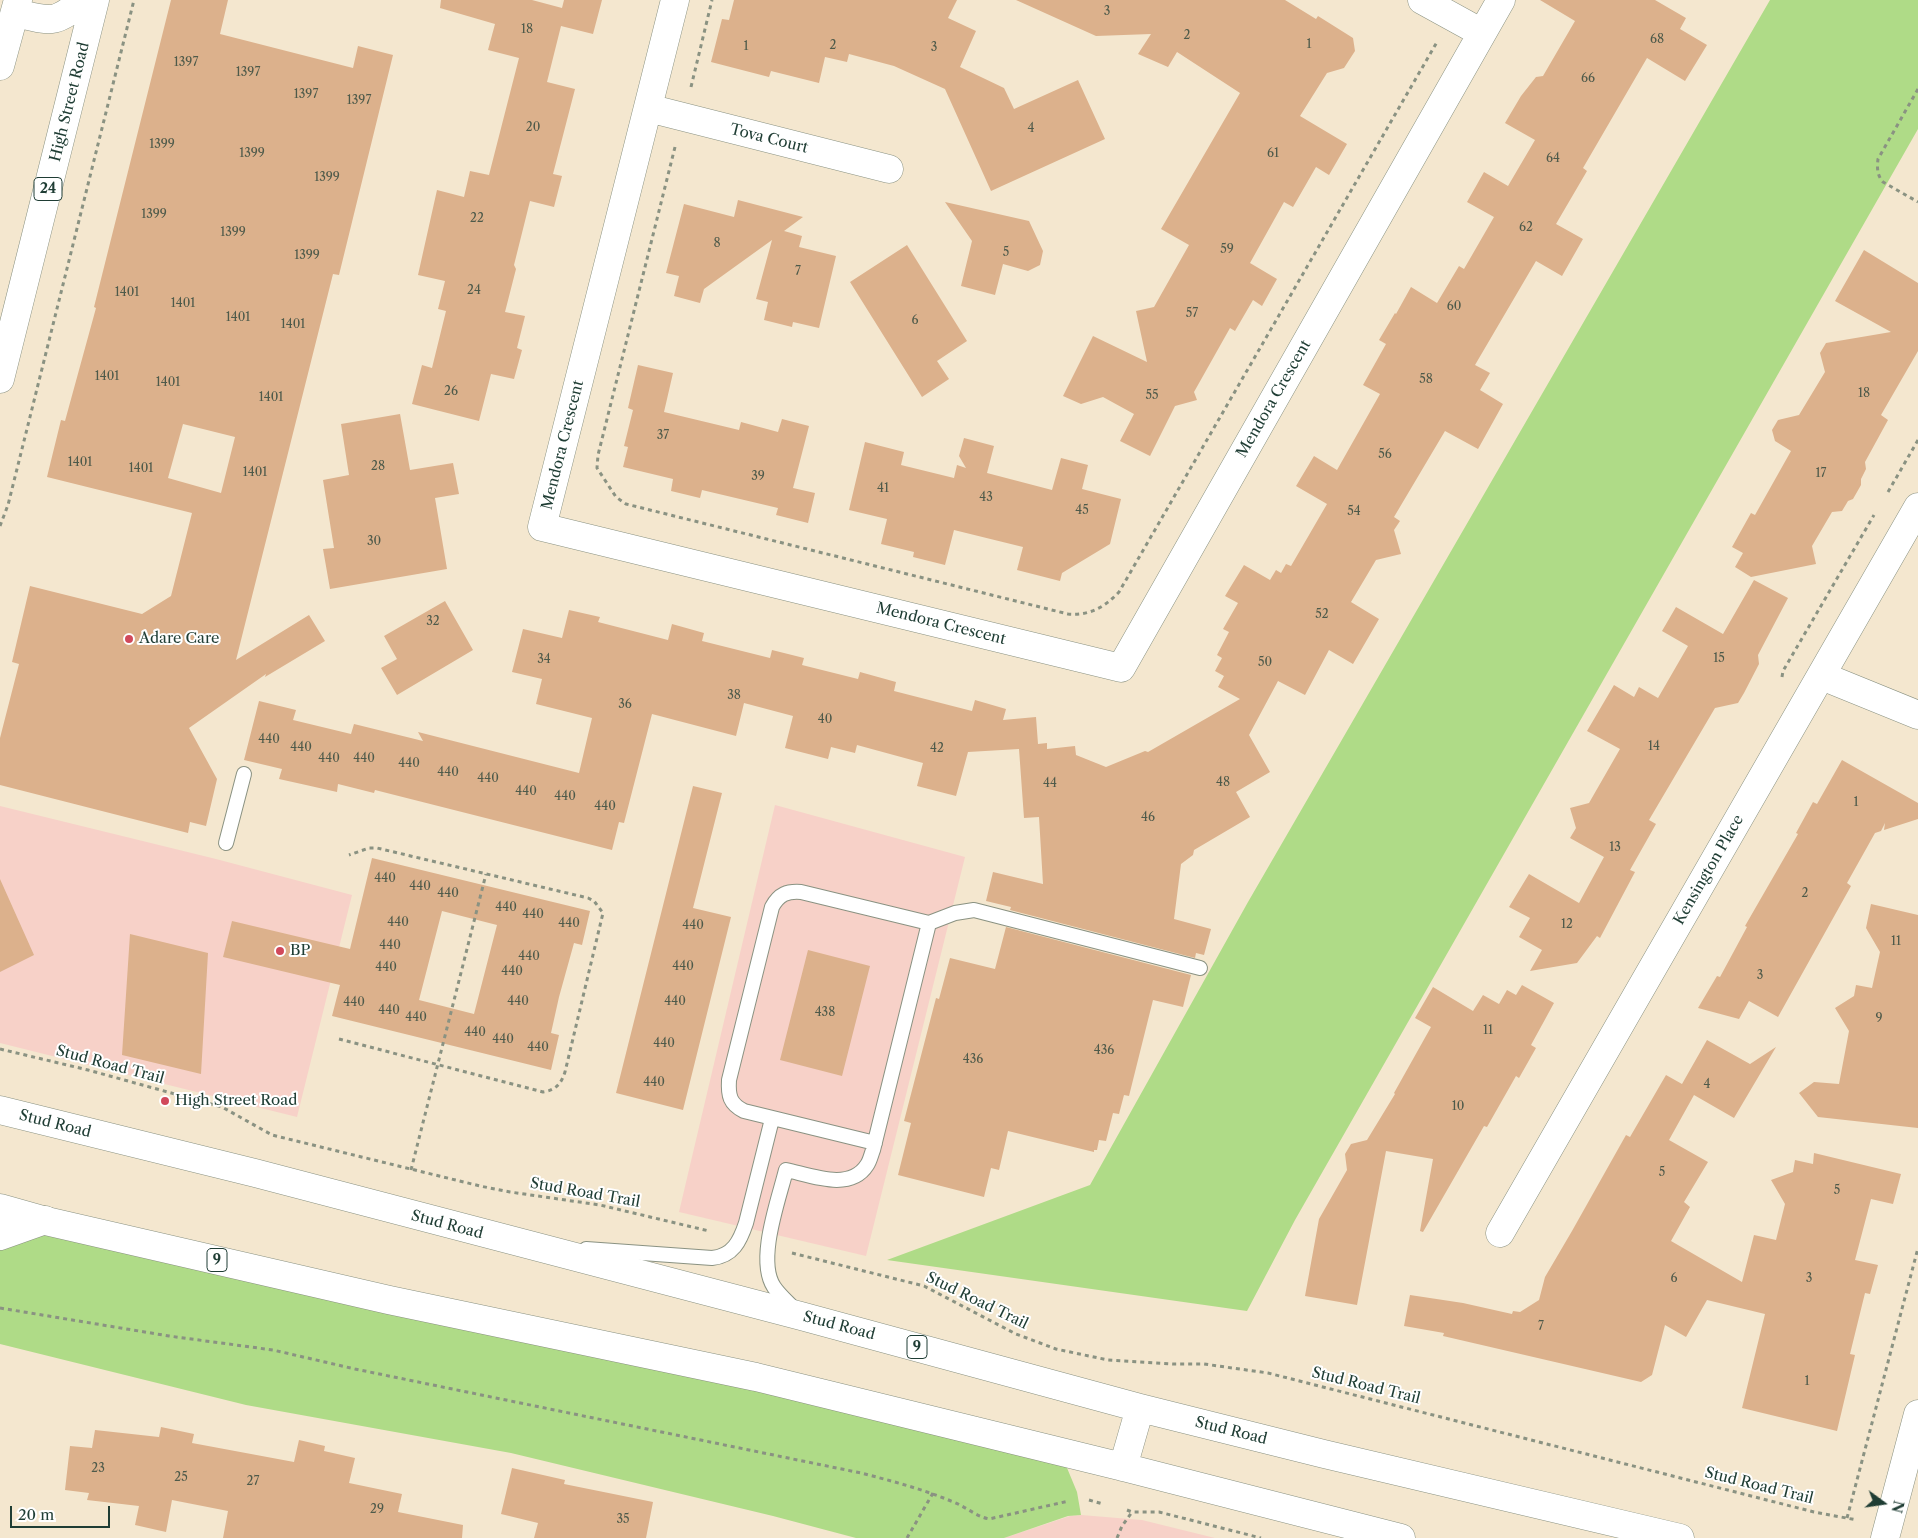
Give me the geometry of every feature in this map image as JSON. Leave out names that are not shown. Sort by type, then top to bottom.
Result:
[{"type":"main road","points":[[0,66],[17,7],[43,20],[55,20],[85,0]]},
{"type":"main road","name":"High Street Road","points":[[0,379],[95,0]]},
{"type":"main road","name":"Mendora Crescent","points":[[675,0],[542,527],[1121,668],[1501,0]]},
{"type":"main road","points":[[1422,0],[1482,33]]},
{"type":"main road","name":"Tova Court","points":[[648,108],[889,169]]},
{"type":"main road","name":"Kensington Place","points":[[1500,1233],[1918,507]]},
{"type":"main road","points":[[1822,676],[1918,714]]},
{"type":"main road","name":"Stud Road","points":[[0,1110],[255,1173],[801,1316],[1140,1408],[1324,1454],[1680,1538]]},
{"type":"main road","name":"9","points":[[0,1208],[389,1300],[756,1377],[1122,1466],[1401,1538]]},
{"type":"main road","points":[[0,1236],[45,1220]]},
{"type":"main road","points":[[1122,1466],[1140,1408]]},
{"type":"main road","points":[[1885,1538],[1918,1414]]},
{"type":"lane","points":[[226,843],[244,774]]},
{"type":"lane","points":[[875,1143],[744,1112],[731,1101],[728,1092],[729,1080],[770,917],[777,899],[784,893],[792,891],[802,892],[929,923],[955,913],[974,910],[1200,968]]},
{"type":"lane","points":[[801,1316],[774,1287],[768,1275],[769,1247],[786,1170],[830,1180],[845,1180],[858,1175],[867,1165],[875,1143],[929,923]]},
{"type":"lane","points":[[522,1244],[712,1258],[725,1255],[741,1239],[772,1119]]},
{"type":"path","points":[[0,526],[12,488],[134,0]]},
{"type":"path","points":[[690,89],[712,0]]},
{"type":"path","points":[[676,147],[598,455],[597,468],[616,497],[626,504],[1078,615],[1110,602],[1118,592],[1441,33]]},
{"type":"path","points":[[1918,90],[1878,159],[1877,166],[1883,182],[1918,202]]},
{"type":"path","points":[[339,1039],[543,1092],[551,1091],[558,1087],[562,1081],[604,913],[594,901],[588,898],[377,848],[369,848],[349,855]]},
{"type":"path","points":[[411,1170],[486,874]]},
{"type":"path","name":"Stud Road Trail","points":[[0,1050],[88,1070],[222,1107],[272,1135],[411,1170],[510,1192],[600,1205],[741,1239]]},
{"type":"path","name":"Stud Road Trail","points":[[769,1247],[924,1286],[1016,1334],[1056,1349],[1108,1360],[1204,1364],[1268,1373],[1814,1512],[1864,1521]]},
{"type":"path","points":[[1847,1518],[1918,1248]]},
{"type":"path","points":[[0,1308],[168,1336],[273,1350],[356,1369],[852,1471],[933,1493],[957,1503],[979,1517],[989,1519],[1069,1501]]},
{"type":"path","points":[[906,1538],[933,1493]]},
{"type":"path","points":[[1089,1500],[1103,1504]]},
{"type":"path","points":[[1127,1510],[1132,1512],[1159,1512],[1261,1538]]},
{"type":"path","points":[[1117,1538],[1122,1526],[1132,1512]]},
{"type":"shaded area","points":[[775,805],[965,857],[866,1256],[679,1212]]},
{"type":"shaded area","points":[[0,806],[216,859],[352,895],[297,1117],[0,1043]]},
{"type":"shaded area","points":[[1081,1515],[1142,1520],[1215,1538],[1004,1538],[1070,1516]]},
{"type":"green space","points":[[1770,0],[1918,0],[1918,129],[1295,1220],[1247,1311],[887,1260],[1090,1185],[1248,902]]},
{"type":"green space","points":[[45,1220],[1060,1451],[1077,1492],[1081,1515],[1068,1516],[1004,1538],[856,1538],[773,1516],[511,1453],[246,1405],[0,1344],[0,1236]]},
{"type":"building","points":[[171,0],[228,0],[220,34],[353,68],[358,46],[393,55],[339,275],[333,274],[236,660],[309,615],[325,641],[265,677],[266,674],[189,728],[217,779],[206,826],[190,822],[188,833],[0,785],[0,738],[19,664],[12,662],[30,586],[142,614],[171,596],[192,513],[47,477],[61,420],[65,421],[96,308],[94,307]],"holes":[[[183,424],[235,437],[221,493],[168,478]]]},
{"type":"building","points":[[441,0],[532,0],[562,8],[564,0],[602,0],[593,34],[561,26],[547,82],[575,89],[553,174],[562,176],[554,207],[530,201],[514,265],[516,269],[505,312],[525,316],[517,348],[522,350],[514,379],[491,374],[479,421],[412,404],[422,365],[432,368],[446,311],[438,309],[445,281],[418,275],[437,190],[464,197],[470,171],[489,175],[519,58],[488,50],[495,24],[440,8]]},
{"type":"building","points":[[734,0],[957,0],[948,18],[976,31],[960,67],[1004,88],[1014,109],[1078,80],[1105,139],[991,191],[945,89],[894,66],[849,54],[847,62],[825,57],[819,83],[771,71],[769,77],[711,62],[722,19],[729,20]]},
{"type":"building","points":[[1016,0],[1285,0],[1316,19],[1318,16],[1353,38],[1355,51],[1344,68],[1327,73],[1300,116],[1347,144],[1329,175],[1316,167],[1293,207],[1284,202],[1250,263],[1277,279],[1262,306],[1253,300],[1235,331],[1230,328],[1194,392],[1197,400],[1175,406],[1150,456],[1120,441],[1134,414],[1103,397],[1081,404],[1063,396],[1093,336],[1147,362],[1136,311],[1154,307],[1189,245],[1161,229],[1240,93],[1177,52],[1168,67],[1138,54],[1151,34],[1096,36]]},
{"type":"building","points":[[1540,0],[1655,0],[1686,18],[1680,29],[1707,45],[1685,81],[1647,58],[1583,168],[1587,171],[1556,224],[1583,239],[1562,276],[1536,261],[1475,365],[1490,373],[1480,390],[1503,404],[1478,449],[1445,431],[1394,517],[1400,521],[1394,530],[1401,554],[1376,560],[1351,602],[1379,619],[1353,664],[1329,650],[1305,695],[1278,681],[1249,735],[1270,772],[1236,792],[1250,817],[1194,850],[1193,855],[1181,864],[1174,919],[1211,929],[1204,955],[1196,953],[1195,958],[1010,910],[1011,907],[986,901],[993,872],[1043,884],[1039,817],[1024,818],[1019,749],[968,752],[956,796],[917,786],[923,763],[857,745],[855,753],[831,747],[828,759],[785,748],[793,716],[744,703],[736,736],[652,714],[624,823],[619,822],[612,850],[375,790],[374,793],[338,784],[337,792],[279,779],[282,769],[244,760],[259,701],[296,710],[293,720],[351,734],[354,724],[423,741],[418,732],[579,773],[592,718],[536,704],[542,679],[512,672],[523,629],[562,638],[569,610],[600,617],[598,622],[668,640],[672,624],[704,633],[702,641],[770,658],[772,650],[804,658],[802,665],[858,679],[860,672],[896,682],[894,691],[972,711],[975,700],[1006,709],[1003,720],[1036,717],[1038,744],[1047,743],[1047,749],[1075,746],[1076,755],[1106,767],[1145,751],[1148,752],[1240,699],[1218,687],[1224,676],[1215,671],[1222,658],[1217,655],[1229,632],[1223,629],[1238,603],[1225,596],[1244,565],[1270,580],[1276,570],[1281,573],[1286,564],[1291,566],[1327,504],[1296,486],[1314,456],[1337,470],[1380,394],[1363,385],[1386,344],[1379,340],[1411,287],[1437,303],[1459,266],[1464,269],[1494,217],[1467,202],[1484,172],[1508,186],[1535,140],[1505,123],[1521,96],[1536,77],[1543,76],[1575,21]]},
{"type":"building","points":[[738,200],[803,217],[784,231],[802,236],[799,247],[836,256],[819,328],[793,322],[792,327],[764,320],[768,302],[756,299],[772,240],[704,289],[700,303],[674,296],[679,276],[666,273],[684,204],[734,217]]},
{"type":"building","points":[[945,202],[1029,221],[1043,251],[1040,265],[1028,271],[1003,264],[995,295],[961,286],[972,241]]},
{"type":"building","points":[[907,245],[967,341],[937,361],[949,379],[922,397],[850,282]]},
{"type":"building","points":[[1864,250],[1918,283],[1918,351],[1881,415],[1888,420],[1865,462],[1866,469],[1861,479],[1861,485],[1853,499],[1848,501],[1842,511],[1832,512],[1812,546],[1816,564],[1751,577],[1735,567],[1743,553],[1732,547],[1751,513],[1755,515],[1791,451],[1775,441],[1772,430],[1778,420],[1799,415],[1825,372],[1820,353],[1826,343],[1891,332],[1835,301]]},
{"type":"building","points":[[638,365],[673,373],[664,412],[739,430],[741,422],[778,432],[782,419],[809,426],[793,488],[815,493],[808,523],[776,515],[778,508],[702,490],[700,498],[671,491],[673,479],[623,467],[628,447],[624,446],[633,410],[628,408]]},
{"type":"building","points":[[400,414],[410,470],[453,463],[459,494],[435,498],[447,569],[330,589],[323,549],[334,548],[323,480],[349,475],[341,424]]},
{"type":"building","points":[[964,438],[994,446],[987,473],[1052,490],[1061,458],[1088,465],[1082,489],[1121,499],[1110,544],[1062,573],[1060,581],[1017,570],[1023,547],[954,530],[945,565],[913,557],[914,552],[881,544],[887,519],[849,510],[865,442],[904,452],[901,465],[954,478],[957,465],[966,468],[959,456]]},
{"type":"building","points":[[1754,580],[1788,598],[1758,655],[1759,664],[1744,693],[1738,703],[1715,708],[1649,820],[1656,824],[1630,870],[1635,872],[1600,938],[1597,936],[1577,963],[1530,971],[1542,950],[1519,937],[1530,918],[1509,907],[1529,874],[1579,903],[1604,857],[1570,838],[1576,828],[1570,808],[1589,803],[1620,749],[1587,731],[1614,685],[1634,697],[1639,687],[1658,698],[1688,646],[1662,631],[1676,607],[1723,634]]},
{"type":"building","points":[[445,601],[473,650],[397,695],[381,668],[397,659],[384,636]]},
{"type":"building","points":[[1842,760],[1918,803],[1918,819],[1884,830],[1885,823],[1881,831],[1875,833],[1847,883],[1851,886],[1778,1017],[1749,1001],[1739,1019],[1698,1008],[1717,976],[1720,977],[1747,927],[1745,926],[1798,834],[1796,833],[1813,802],[1817,804]]},
{"type":"building","points":[[693,786],[722,793],[693,908],[731,917],[683,1110],[616,1093]]},
{"type":"building","points":[[372,858],[590,911],[582,945],[574,943],[559,997],[551,1033],[559,1035],[551,1070],[332,1016],[340,985],[223,957],[232,921],[350,949]],"holes":[[[442,911],[497,925],[474,1014],[419,1000]]]},
{"type":"building","points":[[0,879],[34,955],[0,972]]},
{"type":"building","points":[[1871,904],[1918,915],[1918,1128],[1818,1117],[1799,1093],[1814,1082],[1839,1084],[1849,1031],[1835,1008],[1854,996],[1856,985],[1872,988],[1880,952],[1866,928]]},
{"type":"building","points":[[1006,927],[1191,975],[1183,1007],[1153,1000],[1129,1096],[1124,1095],[1119,1114],[1113,1113],[1106,1141],[1099,1140],[1097,1150],[1094,1150],[1094,1152],[1008,1131],[999,1170],[991,1168],[984,1197],[898,1175],[911,1123],[904,1121],[936,998],[939,999],[950,958],[995,969]]},
{"type":"building","points":[[130,934],[208,953],[201,1074],[122,1055]]},
{"type":"building","points":[[808,950],[870,966],[842,1076],[780,1060]]},
{"type":"building","points":[[1522,985],[1554,1003],[1531,1045],[1536,1048],[1519,1078],[1516,1076],[1487,1127],[1484,1126],[1423,1232],[1420,1231],[1433,1159],[1386,1151],[1357,1305],[1305,1296],[1319,1219],[1347,1170],[1345,1154],[1351,1144],[1367,1140],[1395,1094],[1431,1027],[1415,1018],[1433,987],[1473,1011],[1483,995],[1499,1004],[1507,990],[1516,995]]},
{"type":"building","points":[[1707,1040],[1750,1064],[1776,1047],[1734,1118],[1694,1095],[1669,1140],[1708,1162],[1684,1202],[1690,1207],[1671,1241],[1742,1282],[1754,1235],[1776,1240],[1785,1204],[1771,1180],[1793,1172],[1795,1160],[1813,1164],[1814,1153],[1901,1174],[1893,1204],[1871,1199],[1855,1260],[1878,1265],[1870,1294],[1865,1293],[1850,1354],[1855,1355],[1837,1431],[1742,1408],[1765,1314],[1707,1300],[1686,1337],[1665,1325],[1652,1375],[1641,1382],[1443,1336],[1444,1333],[1404,1326],[1410,1295],[1463,1303],[1512,1314],[1513,1311],[1520,1312],[1539,1300],[1545,1277],[1626,1135],[1630,1137],[1666,1075],[1682,1084]]},
{"type":"building","points":[[161,1427],[194,1434],[192,1443],[294,1462],[299,1440],[325,1446],[324,1451],[355,1458],[349,1483],[402,1494],[398,1512],[463,1525],[462,1538],[223,1538],[228,1511],[172,1500],[166,1532],[135,1525],[139,1506],[87,1500],[89,1493],[65,1490],[70,1446],[92,1448],[95,1430],[159,1437]]},
{"type":"building","points":[[512,1468],[565,1480],[564,1484],[653,1502],[646,1538],[534,1538],[538,1523],[501,1514]]},
{"type":"place","name":"Adare Care","points":[[129,639]]},
{"type":"place","name":"BP","points":[[280,951]]},
{"type":"place","name":"High Street Road","points":[[165,1101]]}]
